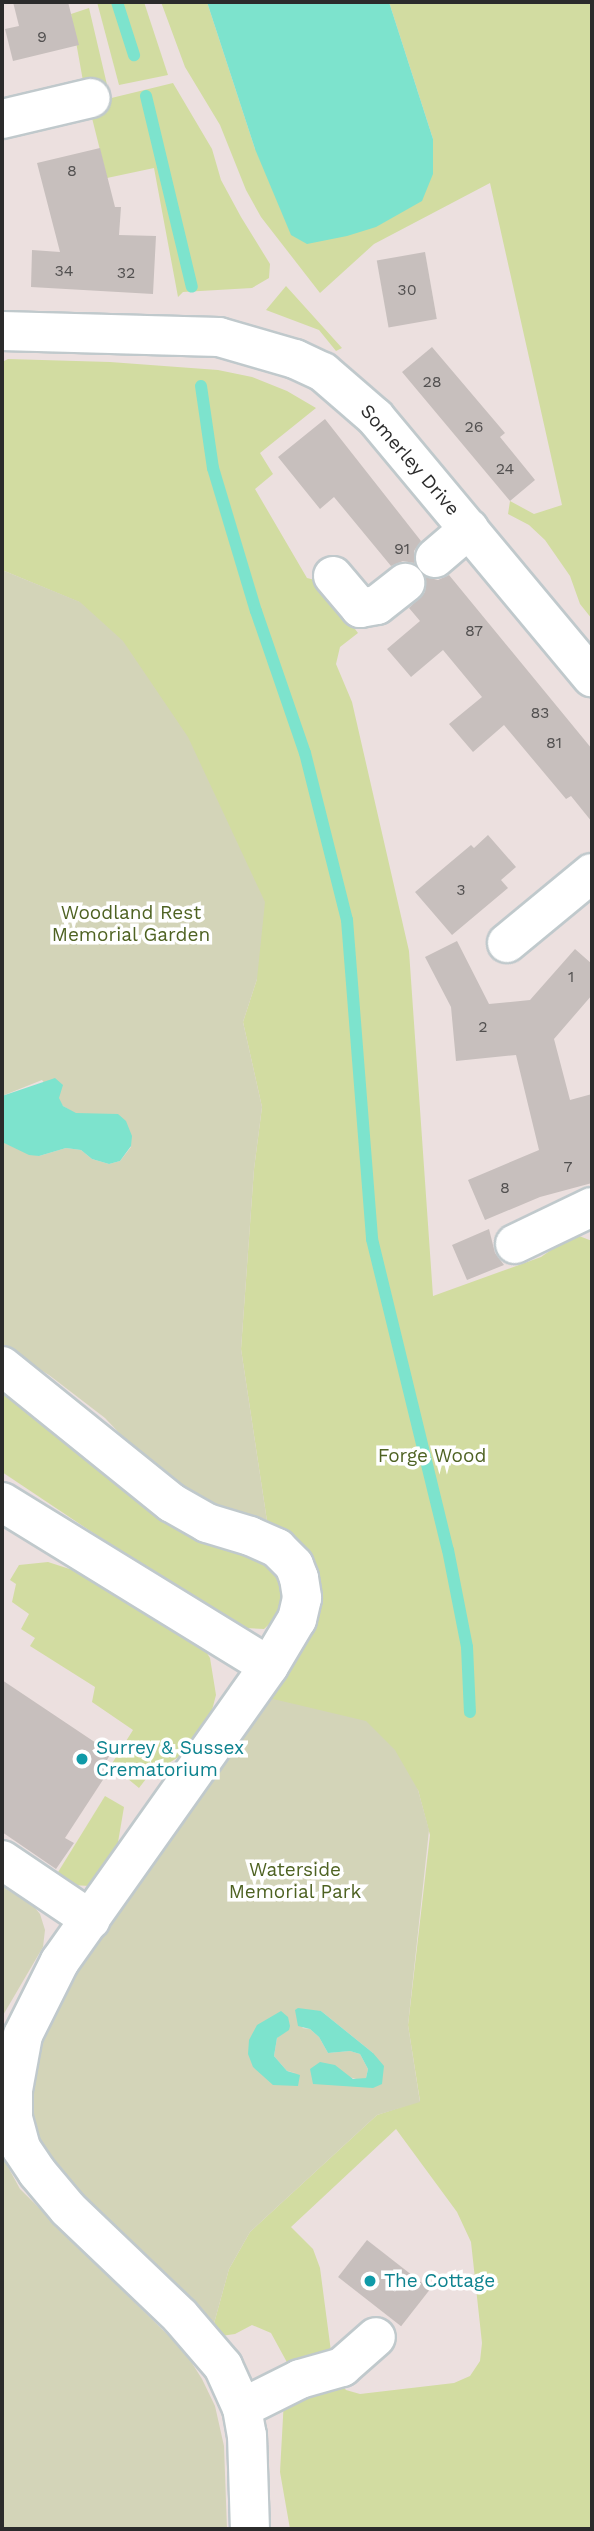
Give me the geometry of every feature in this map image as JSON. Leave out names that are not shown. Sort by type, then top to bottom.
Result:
[{"type":"street","points":[[2,119],[91,98]]},
{"type":"street","name":"Somerley Drive","points":[[2,331],[219,337],[295,359],[323,372],[375,417],[592,677]]},
{"type":"street","points":[[435,558],[470,529]]},
{"type":"street","points":[[333,576],[360,608],[377,605],[405,583]]},
{"type":"street","points":[[507,943],[592,873]]},
{"type":"street","points":[[515,1244],[592,1207]]},
{"type":"street","points":[[2,1366],[172,1503],[207,1523],[250,1536],[276,1548],[294,1564],[302,1598],[297,1619],[269,1666],[60,1961],[23,2035],[13,2090],[13,2119],[21,2148],[68,2209],[202,2339],[223,2367],[242,2408],[247,2435],[250,2529]]},
{"type":"street","points":[[2,1502],[269,1666]]},
{"type":"street","points":[[2,1860],[91,1920]]},
{"type":"street","points":[[242,2408],[300,2379],[342,2367],[376,2337]]},
{"type":"green space","points":[[97,2],[144,2],[168,75],[119,85]]},
{"type":"green space","points":[[161,2],[207,2],[255,149],[433,139],[389,2],[592,2],[592,619],[580,604],[570,576],[545,540],[529,525],[508,514],[510,501],[534,514],[562,505],[490,183],[374,244],[320,293],[261,217],[246,190],[220,125],[185,67]]},
{"type":"green space","points":[[89,8],[108,89],[94,93],[91,78],[83,81],[71,14]]},
{"type":"green space","points":[[173,83],[212,149],[221,180],[270,264],[269,278],[252,288],[183,292],[178,297],[154,168],[107,178],[91,114],[95,102]]},
{"type":"green space","points":[[286,286],[342,348],[336,351],[319,330],[266,310]]},
{"type":"green space","name":"Forge Wood","points":[[8,359],[110,362],[218,370],[252,377],[287,391],[316,408],[260,453],[273,474],[255,489],[307,578],[319,581],[358,633],[340,647],[336,664],[352,702],[409,951],[433,1296],[541,1257],[574,1234],[592,1241],[592,2529],[290,2529],[280,2472],[284,2399],[337,2379],[346,2390],[360,2394],[454,2383],[470,2376],[480,2361],[482,2343],[471,2242],[457,2212],[396,2129],[291,2227],[313,2249],[320,2268],[332,2359],[289,2366],[271,2333],[252,2325],[235,2334],[221,2336],[213,2327],[229,2269],[250,2232],[377,2115],[420,2101],[408,2025],[430,1835],[418,1790],[269,1698],[294,1539],[267,1521],[241,1349],[254,1169],[262,1107],[243,1022],[257,979],[79,602],[2,570],[2,362]]},
{"type":"green space","name":"Woodland Rest Memorial Garden","points":[[2,570],[80,602],[123,641],[188,737],[265,902],[257,979],[243,1022],[262,1107],[254,1169],[241,1349],[267,1521],[216,1510],[143,1458],[105,1418],[49,1375],[2,1347],[2,1142],[39,1156],[66,1148],[81,1150],[92,1159],[109,1164],[120,1161],[131,1147],[94,1115],[76,1114],[63,1106],[42,1080],[2,1096]]},
{"type":"green space","points":[[2,1381],[272,1563],[281,1578],[283,1599],[275,1619],[264,1629],[244,1628],[219,1617],[2,1472]]},
{"type":"green space","points":[[48,1562],[85,1574],[199,1640],[210,1658],[216,1695],[206,1733],[200,1744],[149,1775],[139,1788],[111,1765],[133,1730],[92,1702],[95,1687],[30,1646],[35,1638],[21,1629],[29,1614],[12,1602],[16,1584],[10,1580],[19,1565]]},
{"type":"green space","name":"Waterside Memorial Park","points":[[269,1698],[366,1721],[395,1750],[418,1790],[429,1830],[408,2025],[420,2102],[377,2115],[250,2232],[229,2269],[213,2327],[45,2156],[31,2127],[30,2059],[66,1984]],"holes":[[[321,2011],[373,2053],[373,2088],[310,2069],[341,2071],[345,2076],[360,2080],[366,2078],[368,2069],[360,2054],[350,2051],[328,2053],[319,2037],[310,2029],[302,2028]],[[288,2017],[284,2031],[277,2038],[274,2056],[287,2071],[296,2073],[253,2067]]]},
{"type":"green space","points":[[105,1796],[124,1807],[115,1860],[90,1886],[71,1885],[55,1877]]},
{"type":"green space","points":[[2,1877],[9,1881],[6,1889],[31,1903],[40,1914],[45,1930],[43,1947],[2,2017]]},
{"type":"green space","points":[[2,2156],[20,2189],[185,2352],[202,2379],[215,2406],[224,2446],[227,2529],[2,2529]]},
{"type":"shaded area","points":[[207,2],[389,2],[433,139],[433,174],[422,201],[376,227],[347,236],[307,244],[291,235],[255,149]]},
{"type":"shaded area","points":[[55,1078],[63,1085],[59,1098],[63,1106],[76,1113],[118,1114],[126,1121],[132,1136],[131,1146],[120,1161],[109,1164],[92,1159],[81,1150],[66,1148],[39,1156],[29,1155],[2,1142],[2,1096]]},
{"type":"shaded area","points":[[298,2008],[321,2011],[373,2053],[384,2066],[382,2084],[373,2088],[313,2084],[310,2069],[320,2062],[335,2065],[353,2079],[366,2078],[368,2069],[360,2054],[350,2051],[328,2053],[319,2037],[310,2029],[298,2026],[295,2010]]},
{"type":"shaded area","points":[[281,2011],[288,2017],[290,2026],[289,2030],[277,2038],[274,2056],[287,2071],[300,2075],[298,2086],[273,2085],[253,2067],[248,2054],[249,2040],[257,2025]]},
{"type":"building","points":[[13,2],[68,2],[79,45],[13,61],[5,29],[19,26]]},
{"type":"building","points":[[100,148],[115,207],[121,207],[119,235],[156,236],[153,294],[31,287],[32,250],[60,252],[37,163]]},
{"type":"building","points":[[425,252],[437,319],[389,327],[377,261]]},
{"type":"building","points":[[432,347],[505,433],[500,437],[535,480],[510,501],[402,372]]},
{"type":"building","points":[[325,419],[421,541],[414,551],[414,563],[403,561],[391,566],[334,497],[320,509],[278,457]]},
{"type":"building","points":[[449,575],[592,749],[592,822],[571,796],[566,799],[504,725],[473,752],[449,724],[482,697],[443,650],[411,677],[387,649],[420,621],[409,608],[425,592],[426,577],[438,580]]},
{"type":"building","points":[[488,835],[516,867],[501,880],[508,888],[452,935],[415,892],[471,845],[474,848]]},
{"type":"building","points":[[457,941],[489,1004],[530,1000],[575,949],[592,964],[592,995],[554,1039],[570,1100],[592,1094],[592,1183],[540,1197],[485,1220],[468,1180],[539,1150],[516,1055],[456,1061],[451,1007],[425,957]]},
{"type":"building","points":[[489,1229],[495,1253],[504,1265],[467,1280],[452,1245]]},
{"type":"building","name":"Surrey & Sussex Crematorium","points":[[2,1680],[111,1753],[104,1765],[110,1769],[65,1838],[74,1843],[56,1869],[2,1832]]},
{"type":"building","name":"The Cottage","points":[[367,2240],[430,2289],[401,2326],[338,2277]]},
{"type":"waterway","points":[[117,2],[134,55]]},
{"type":"waterway","points":[[146,96],[192,287]]},
{"type":"waterway","points":[[201,386],[213,468],[256,611],[305,753],[347,920],[372,1239],[448,1550],[467,1647],[470,1712]]},
{"type":"place","name":"Surrey & Sussex Crematorium","points":[[82,1759]]},
{"type":"place","name":"The Cottage","points":[[370,2281]]}]
